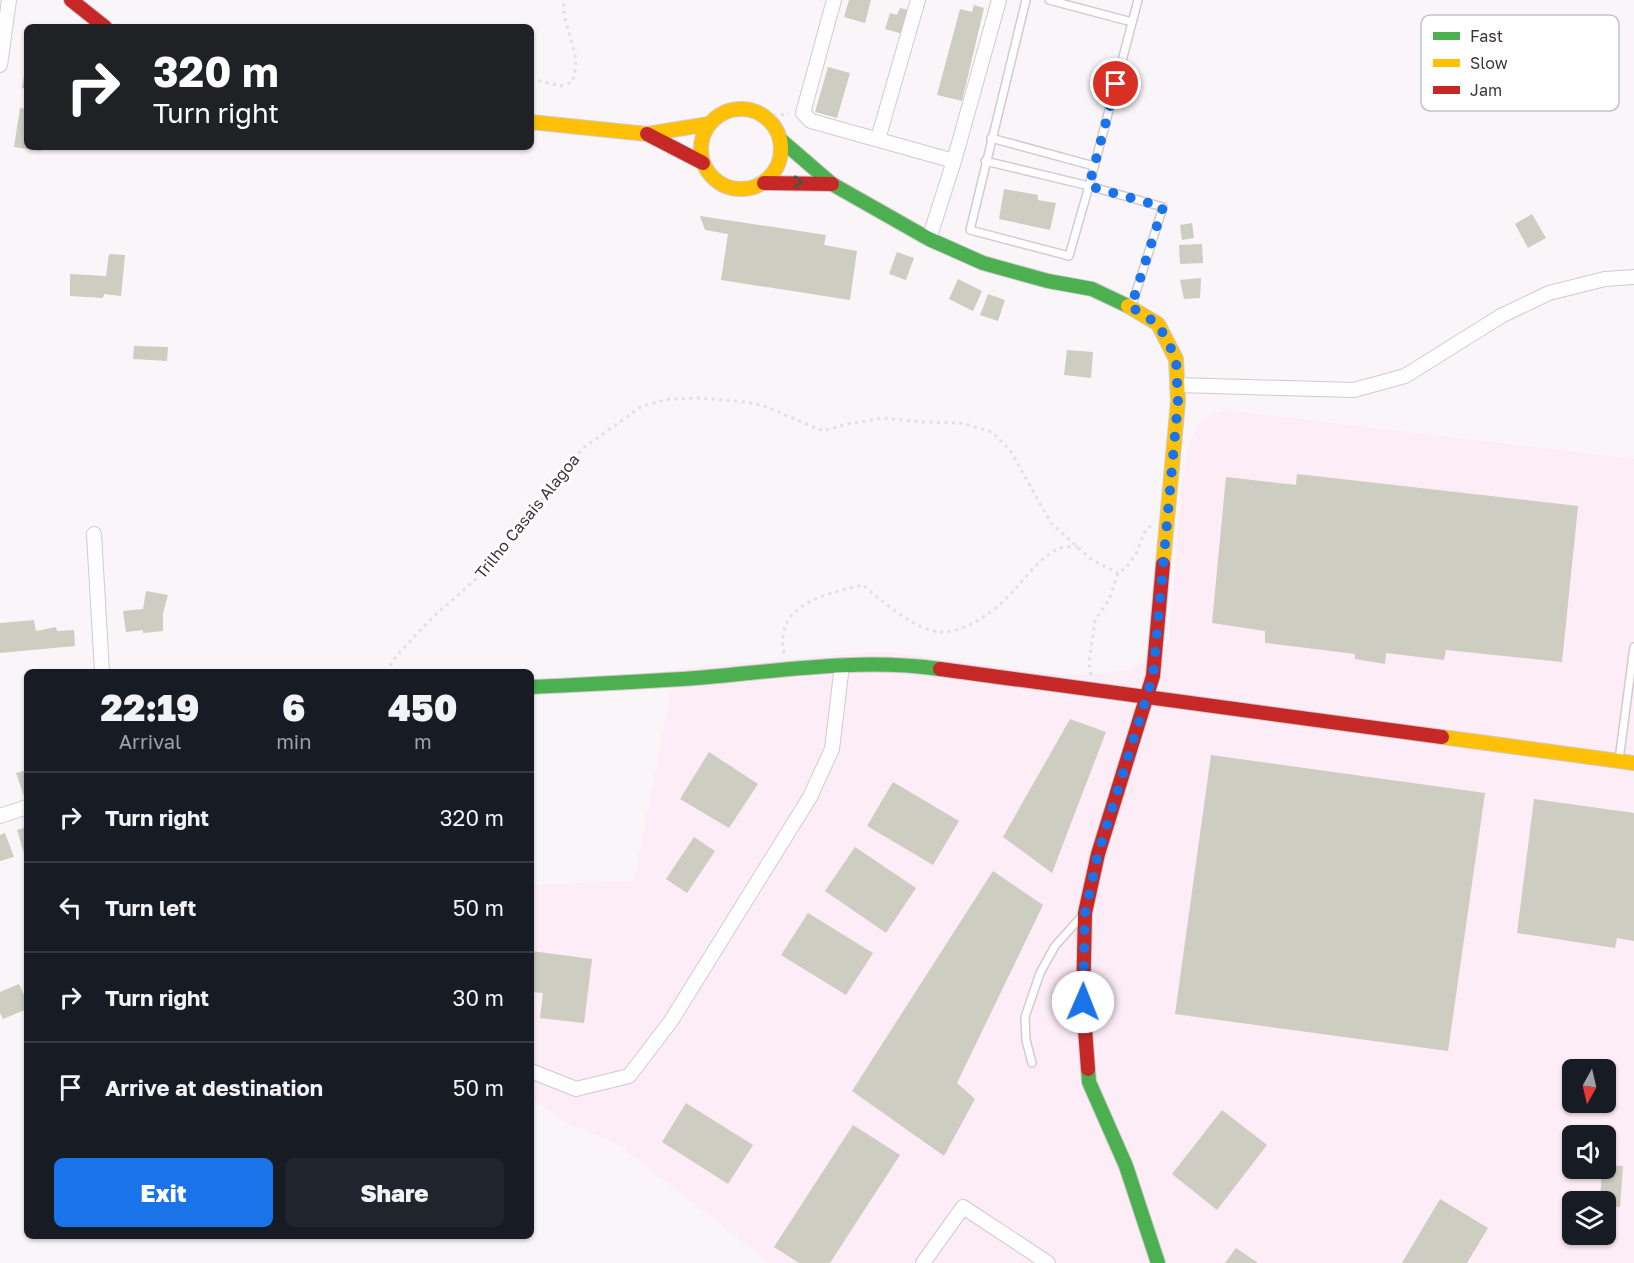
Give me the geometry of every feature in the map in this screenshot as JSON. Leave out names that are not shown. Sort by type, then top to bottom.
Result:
[{"type":"street","points":[[71,0],[101,24]]},
{"type":"street","points":[[834,0],[803,113],[811,121],[954,161]]},
{"type":"street","points":[[878,139],[918,0]]},
{"type":"street","points":[[929,238],[954,161],[999,0]]},
{"type":"street","points":[[0,65],[6,1]]},
{"type":"street","points":[[832,184],[797,182],[764,183],[751,188],[729,187],[710,176],[703,163],[700,149],[702,136],[709,124],[721,113],[735,108],[751,109],[766,116],[775,127],[781,140],[832,184],[929,238],[983,263],[1048,281],[1092,289],[1131,307],[1158,324],[1176,358],[1178,402],[1163,577],[1148,697],[1098,854],[1085,913],[1083,1002],[1089,1082],[1126,1166],[1158,1263]]},
{"type":"street","points":[[534,122],[647,134],[709,124]]},
{"type":"street","points":[[647,134],[703,163]]},
{"type":"street","points":[[764,183],[781,159],[781,140]]},
{"type":"street","points":[[1177,385],[1354,390],[1405,376],[1501,316],[1550,293],[1605,279],[1634,277]]},
{"type":"street","points":[[93,534],[102,669]]},
{"type":"street","points":[[534,1072],[576,1089],[629,1076],[671,1021],[810,797],[832,749],[842,665]]},
{"type":"street","points":[[534,687],[675,680],[842,665],[911,665],[1634,762]]},
{"type":"street","points":[[0,816],[24,808]]},
{"type":"street","points":[[922,1263],[963,1208],[1048,1263]]},
{"type":"lane","points":[[1026,0],[970,230],[1069,256],[1138,0]]},
{"type":"lane","points":[[1049,0],[1132,22]]},
{"type":"lane","points":[[1081,9],[1083,0]]},
{"type":"lane","points":[[991,138],[1094,166]]},
{"type":"lane","points":[[985,161],[1089,186],[1163,207],[1131,307]]},
{"type":"lane","points":[[1619,760],[1634,647]]},
{"type":"lane","points":[[1032,1063],[1026,1040],[1025,1017],[1032,995],[1040,973],[1055,946],[1085,913]]},
{"type":"path","points":[[534,80],[561,86],[572,82],[577,57],[566,23],[564,0]]},
{"type":"path","points":[[766,116],[803,113]]},
{"type":"path","name":"Trilho Casais Alagoa","points":[[389,669],[397,655],[432,618],[486,570],[582,449],[642,406],[669,399],[723,399],[762,405],[823,431],[883,418],[922,423],[961,423],[992,432],[1010,450],[1051,523],[1092,560],[1118,573]]},
{"type":"path","points":[[1108,692],[1092,680],[1089,663],[1095,620],[1109,600],[1118,573],[1126,568],[1136,554],[1144,533],[1168,506]]},
{"type":"path","points":[[787,670],[782,645],[789,618],[808,601],[863,585],[911,620],[942,632],[977,620],[1000,606],[1030,570],[1061,548],[1079,547]]},
{"type":"shaded area","points":[[1225,410],[1634,459],[1634,1263],[770,1263],[618,1144],[569,1124],[534,1100],[534,885],[634,881],[672,688],[678,669],[869,652],[892,652],[1059,675],[1095,675],[1131,669],[1165,648],[1169,640],[1181,495],[1189,441],[1199,424],[1211,414]]},
{"type":"building","points":[[849,0],[871,0],[865,23],[844,17]]},
{"type":"building","points":[[974,5],[984,8],[962,101],[937,95],[960,9],[972,12]]},
{"type":"building","points":[[900,8],[909,10],[903,34],[885,29],[890,13],[897,15]]},
{"type":"building","points":[[828,67],[850,73],[837,118],[815,112]]},
{"type":"building","points":[[20,108],[24,109],[24,148],[14,147]]},
{"type":"building","points":[[1004,189],[1038,195],[1038,200],[1056,203],[1050,230],[999,219]]},
{"type":"building","points":[[1532,214],[1546,238],[1528,248],[1515,224]]},
{"type":"building","points":[[700,216],[826,235],[824,245],[857,251],[850,300],[721,280],[728,234],[705,230]]},
{"type":"building","points":[[1192,223],[1194,238],[1182,240],[1180,225]]},
{"type":"building","points":[[1202,244],[1203,263],[1180,264],[1179,245]]},
{"type":"building","points":[[897,252],[914,258],[906,280],[889,274]]},
{"type":"building","points":[[109,254],[125,255],[121,296],[104,294],[103,298],[70,296],[70,274],[106,276]]},
{"type":"building","points":[[1201,278],[1200,298],[1184,299],[1180,280]]},
{"type":"building","points":[[958,279],[982,291],[973,311],[949,299]]},
{"type":"building","points":[[988,294],[1005,300],[998,321],[980,315]]},
{"type":"building","points":[[134,346],[168,347],[167,361],[133,359]]},
{"type":"building","points":[[1067,350],[1093,352],[1091,378],[1064,375]]},
{"type":"building","points":[[1297,474],[1578,506],[1562,662],[1446,650],[1444,660],[1386,653],[1385,664],[1355,659],[1355,654],[1265,643],[1265,631],[1212,623],[1226,477],[1296,485]]},
{"type":"building","points":[[146,591],[168,595],[163,613],[163,631],[126,632],[123,611],[143,609]]},
{"type":"building","points":[[34,620],[36,631],[56,627],[57,631],[74,630],[75,646],[0,653],[0,623]]},
{"type":"building","points":[[1070,719],[1106,732],[1052,873],[1003,837]]},
{"type":"building","points":[[709,752],[758,784],[729,828],[680,799]]},
{"type":"building","points":[[1211,755],[1485,793],[1448,1051],[1175,1014]]},
{"type":"building","points":[[24,771],[24,796],[16,773]]},
{"type":"building","points":[[893,782],[959,821],[933,865],[867,826]]},
{"type":"building","points":[[1534,799],[1634,813],[1634,941],[1617,938],[1615,948],[1517,933]]},
{"type":"building","points":[[24,828],[24,853],[17,830]]},
{"type":"building","points":[[5,833],[14,857],[0,861],[0,835]]},
{"type":"building","points":[[694,837],[715,851],[687,893],[666,879]]},
{"type":"building","points":[[855,847],[916,888],[886,933],[825,891]]},
{"type":"building","points":[[993,871],[1043,905],[957,1083],[975,1099],[944,1156],[852,1091]]},
{"type":"building","points":[[808,913],[873,953],[846,995],[781,955]]},
{"type":"building","points":[[534,951],[592,959],[584,1023],[540,1018],[543,993],[534,992]]},
{"type":"building","points":[[19,984],[24,995],[24,1010],[3,1019],[0,1013],[0,992]]},
{"type":"building","points":[[686,1103],[753,1145],[728,1184],[662,1142]]},
{"type":"building","points":[[1222,1110],[1267,1145],[1217,1210],[1172,1174]]},
{"type":"building","points":[[853,1125],[900,1155],[830,1263],[799,1263],[774,1247]]},
{"type":"building","points":[[1616,1166],[1623,1166],[1620,1207],[1616,1207],[1616,1191],[1601,1191],[1601,1179],[1616,1179]]},
{"type":"building","points":[[1440,1199],[1488,1228],[1467,1263],[1402,1263]]},
{"type":"building","points":[[1236,1248],[1258,1263],[1225,1263]]},
{"type":"traffic: fast","points":[[781,140],[832,184],[929,239],[983,263],[1048,281],[1092,289],[1128,306]]},
{"type":"traffic: fast","points":[[534,687],[686,679],[795,668],[853,665],[940,669]]},
{"type":"traffic: fast","points":[[1088,1069],[1089,1082],[1126,1166],[1158,1263]]},
{"type":"traffic: slow","points":[[733,109],[749,109],[770,120],[781,141],[781,149],[781,157],[770,178],[749,189],[733,189],[719,183],[707,171],[701,157],[701,141],[707,127],[719,115],[733,109]]},
{"type":"traffic: slow","points":[[534,122],[647,134],[709,124]]},
{"type":"traffic: slow","points":[[1128,306],[1158,324],[1176,359],[1178,401],[1163,564]]},
{"type":"traffic: slow","points":[[1442,737],[1634,763]]},
{"type":"traffic: jam","points":[[71,0],[101,24]]},
{"type":"traffic: jam","points":[[647,134],[703,163]]},
{"type":"traffic: jam","points":[[764,183],[832,184]]},
{"type":"traffic: jam","points":[[1088,1069],[1083,1002],[1085,913],[1098,854],[1153,676],[1163,564]]},
{"type":"traffic: jam","points":[[940,669],[1442,737]]},
{"type":"route","points":[[1083,1002],[1085,913],[1098,854],[1153,676],[1178,402],[1176,358],[1158,324],[1131,307],[1163,207],[1089,186],[1116,84]]}]
